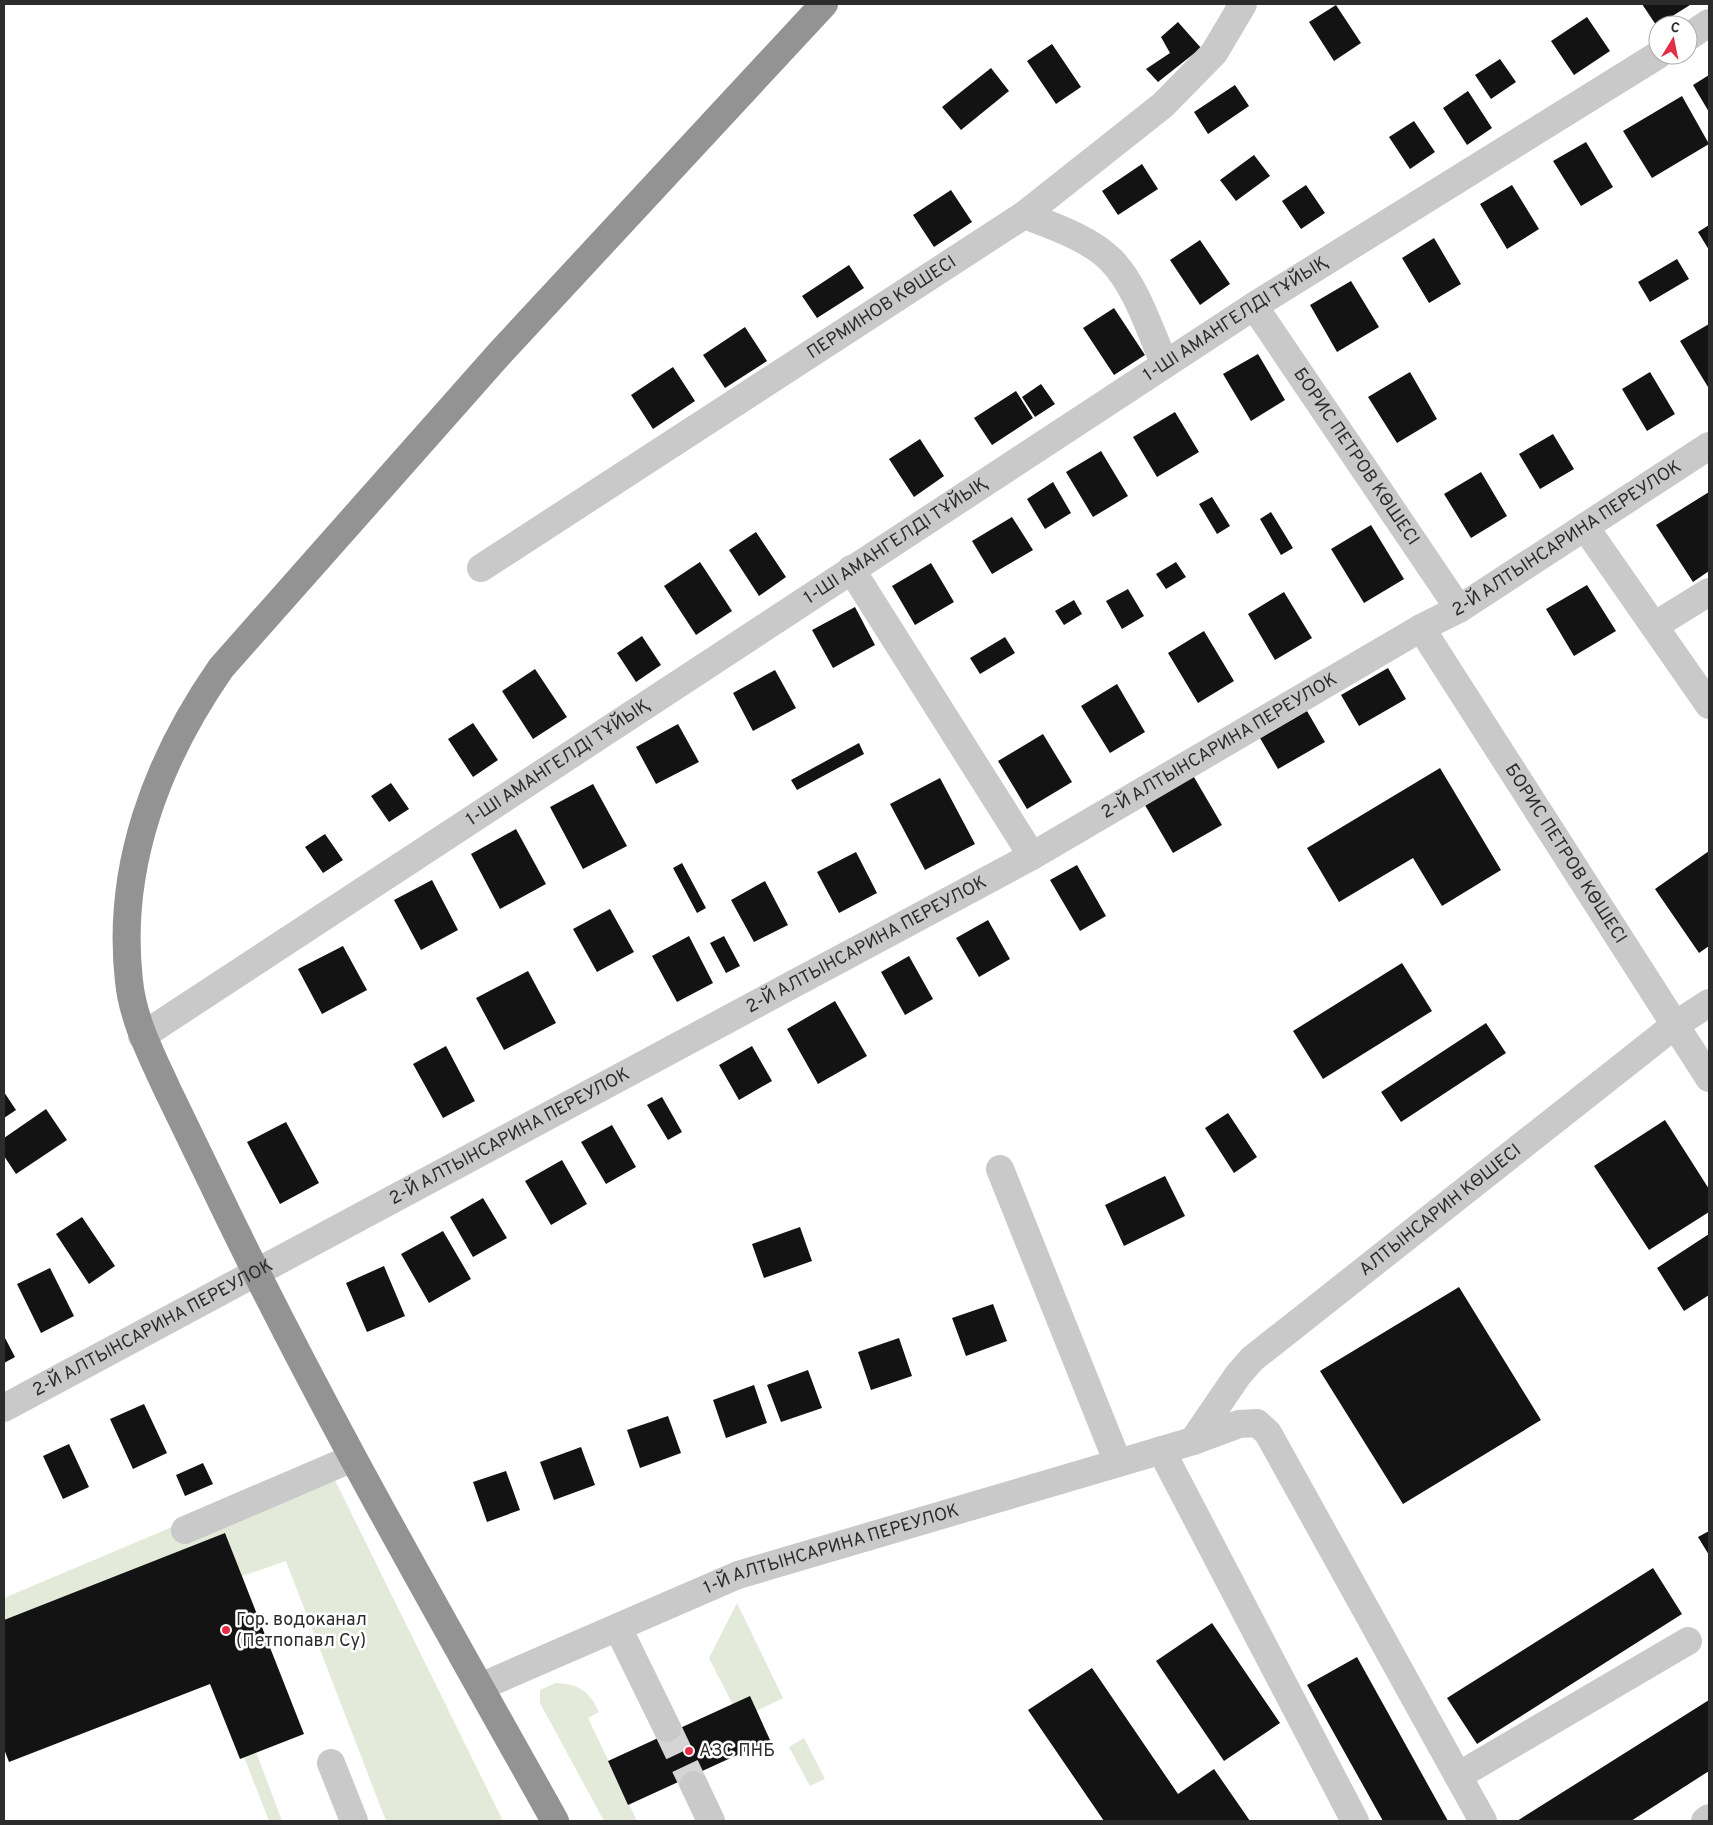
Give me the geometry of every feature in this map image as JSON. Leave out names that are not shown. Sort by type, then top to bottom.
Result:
[{"type":"highway","points":[[555,1821],[353,1458],[255,1273],[142,1036],[133,1007],[129,982],[127,938],[128,908],[136,848],[150,799],[161,773],[202,696],[221,668],[500,353],[824,4]]},
{"type":"street","name":"ПЕРМИНОВ КӨШЕСІ","points":[[481,568],[1024,215],[1163,105],[1214,53],[1243,4]]},
{"type":"street","points":[[1698,31],[1709,24]]},
{"type":"street","name":"1-ШІ АМАНГЕЛДІ ТҰЙЫҚ","points":[[142,1036],[1254,306],[1648,61]]},
{"type":"street","points":[[1024,215],[1067,231],[1112,261],[1129,284],[1165,364]]},
{"type":"street","name":"БОРИС ПЕТРОВ КӨШЕСІ","points":[[1254,306],[1459,609]]},
{"type":"street","name":"2-Й АЛТЫНСАРИНА ПЕРЕУЛОК","points":[[4,1408],[1032,856],[1421,628],[1459,609],[1709,446]]},
{"type":"street","points":[[1585,527],[1709,705]]},
{"type":"street","points":[[851,569],[1032,856]]},
{"type":"street","points":[[1654,626],[1709,592]]},
{"type":"street","name":"БОРИС ПЕТРОВ КӨШЕСІ","points":[[1421,628],[1709,1078]]},
{"type":"street","name":"АЛТЫНСАРИН КӨШЕСІ","points":[[1193,1441],[1238,1375],[1252,1359],[1675,1025],[1709,1003]]},
{"type":"street","points":[[1000,1169],[1118,1463]]},
{"type":"street","name":"1-Й АЛТЫНСАРИНА ПЕРЕУЛОК","points":[[480,1687],[738,1575],[1193,1441],[1239,1424],[1257,1423],[1268,1433],[1483,1821]]},
{"type":"street","points":[[1161,1450],[1355,1821]]},
{"type":"street","points":[[185,1530],[353,1458]]},
{"type":"street","points":[[618,1628],[667,1728]]},
{"type":"street","points":[[1458,1776],[1688,1641]]},
{"type":"street","points":[[331,1763],[354,1821]]},
{"type":"street","points":[[694,1785],[711,1821]]},
{"type":"street","points":[[1705,1821],[1709,1818]]},
{"type":"green space","points":[[326,1462],[503,1821],[386,1821],[286,1561],[242,1576],[225,1534],[4,1620],[4,1598]]},
{"type":"green space","points":[[737,1603],[783,1698],[740,1719],[709,1658]]},
{"type":"green space","points":[[556,1683],[577,1687],[587,1694],[595,1705],[599,1712],[588,1718],[637,1821],[604,1821],[540,1703],[540,1690]]},
{"type":"green space","points":[[804,1738],[825,1779],[810,1786],[789,1747]]},
{"type":"green space","points":[[256,1752],[282,1821],[269,1821],[244,1757]]},
{"type":"building","points":[[1642,4],[1690,5],[1674,15],[1649,15]]},
{"type":"building","points":[[1336,5],[1361,43],[1334,61],[1309,22]]},
{"type":"building","points":[[1587,17],[1610,51],[1574,75],[1551,41]]},
{"type":"building","points":[[1178,22],[1201,48],[1158,82],[1146,69],[1170,53],[1161,37]]},
{"type":"building","points":[[1052,44],[1081,87],[1056,104],[1027,61]]},
{"type":"building","points":[[1500,59],[1516,82],[1491,99],[1475,75]]},
{"type":"building","points":[[991,68],[1009,91],[961,130],[942,107]]},
{"type":"building","points":[[1709,75],[1709,112],[1693,85]]},
{"type":"building","points":[[1235,85],[1249,106],[1208,134],[1194,112]]},
{"type":"building","points":[[1468,91],[1492,128],[1467,145],[1443,108]]},
{"type":"building","points":[[1682,96],[1709,144],[1652,178],[1623,131]]},
{"type":"building","points":[[1414,121],[1435,152],[1410,169],[1389,137]]},
{"type":"building","points":[[1586,142],[1613,187],[1581,206],[1553,161]]},
{"type":"building","points":[[1254,155],[1270,176],[1236,201],[1220,180]]},
{"type":"building","points":[[1142,164],[1158,189],[1118,215],[1102,191]]},
{"type":"building","points":[[1306,185],[1325,213],[1301,229],[1282,201]]},
{"type":"building","points":[[1512,185],[1539,229],[1507,249],[1480,204]]},
{"type":"building","points":[[951,190],[972,222],[934,247],[913,215]]},
{"type":"building","points":[[1709,225],[1709,250],[1698,232]]},
{"type":"building","points":[[1434,238],[1461,284],[1429,303],[1402,258]]},
{"type":"building","points":[[1200,240],[1230,284],[1200,305],[1170,260]]},
{"type":"building","points":[[1677,259],[1689,279],[1650,302],[1638,282]]},
{"type":"building","points":[[849,265],[864,288],[817,318],[802,296]]},
{"type":"building","points":[[1351,281],[1379,327],[1337,352],[1310,305]]},
{"type":"building","points":[[1114,308],[1145,355],[1114,375],[1083,328]]},
{"type":"building","points":[[1709,324],[1709,386],[1708,387],[1680,341]]},
{"type":"building","points":[[745,327],[767,361],[725,388],[703,355]]},
{"type":"building","points":[[1258,354],[1285,400],[1251,421],[1223,374]]},
{"type":"building","points":[[673,367],[695,401],[653,429],[631,395]]},
{"type":"building","points":[[1410,372],[1437,419],[1397,443],[1368,397]]},
{"type":"building","points":[[1650,372],[1675,414],[1647,431],[1622,389]]},
{"type":"building","points":[[1041,384],[1055,404],[1035,417],[1022,397]]},
{"type":"building","points":[[1016,391],[1033,418],[992,445],[974,418]]},
{"type":"building","points":[[1175,412],[1199,452],[1157,477],[1133,437]]},
{"type":"building","points":[[1553,434],[1574,469],[1540,489],[1519,454]]},
{"type":"building","points":[[920,439],[944,476],[914,497],[889,459]]},
{"type":"building","points":[[1101,451],[1128,496],[1093,517],[1066,472]]},
{"type":"building","points":[[1481,472],[1507,516],[1471,538],[1444,494]]},
{"type":"building","points":[[1053,482],[1071,513],[1045,529],[1027,499]]},
{"type":"building","points":[[1709,492],[1709,571],[1693,582],[1656,525]]},
{"type":"building","points":[[1212,497],[1230,526],[1217,534],[1199,504]]},
{"type":"building","points":[[1271,512],[1293,548],[1281,555],[1260,519]]},
{"type":"building","points":[[1012,517],[1033,550],[992,574],[972,541]]},
{"type":"building","points":[[1371,525],[1404,579],[1364,603],[1331,549]]},
{"type":"building","points":[[756,532],[786,577],[759,596],[729,550]]},
{"type":"building","points":[[700,562],[732,611],[696,635],[664,586]]},
{"type":"building","points":[[1176,562],[1186,577],[1166,589],[1156,574]]},
{"type":"building","points":[[931,563],[954,602],[915,625],[892,586]]},
{"type":"building","points":[[1587,585],[1616,631],[1574,656],[1546,609]]},
{"type":"building","points":[[1128,589],[1144,616],[1122,629],[1106,601]]},
{"type":"building","points":[[1284,592],[1312,638],[1275,660],[1248,614]]},
{"type":"building","points":[[1074,600],[1082,614],[1064,625],[1055,611]]},
{"type":"building","points":[[855,607],[875,645],[833,668],[812,630]]},
{"type":"building","points":[[1204,631],[1234,681],[1198,703],[1168,653]]},
{"type":"building","points":[[642,636],[661,665],[636,682],[617,653]]},
{"type":"building","points":[[1005,637],[1015,653],[980,674],[970,658]]},
{"type":"building","points":[[1388,668],[1406,699],[1359,726],[1341,695]]},
{"type":"building","points":[[535,669],[567,717],[533,739],[502,691]]},
{"type":"building","points":[[775,670],[796,708],[753,731],[733,693]]},
{"type":"building","points":[[1117,684],[1145,732],[1110,753],[1081,706]]},
{"type":"building","points":[[1307,711],[1325,742],[1278,769],[1260,738]]},
{"type":"building","points":[[473,723],[498,760],[473,777],[448,739]]},
{"type":"building","points":[[678,724],[699,762],[656,784],[636,747]]},
{"type":"building","points":[[1043,734],[1072,782],[1027,809],[998,761]]},
{"type":"building","points":[[859,743],[864,754],[797,790],[791,780]]},
{"type":"building","points":[[1440,768],[1501,870],[1442,906],[1413,858],[1339,902],[1307,848]]},
{"type":"building","points":[[1191,772],[1222,825],[1173,853],[1142,800]]},
{"type":"building","points":[[940,778],[975,844],[925,870],[890,804]]},
{"type":"building","points":[[391,783],[409,809],[389,822],[371,796]]},
{"type":"building","points":[[593,784],[627,846],[583,869],[550,807]]},
{"type":"building","points":[[516,829],[546,884],[500,909],[471,854]]},
{"type":"building","points":[[325,834],[343,860],[323,873],[305,847]]},
{"type":"building","points":[[1709,851],[1709,946],[1699,953],[1655,889]]},
{"type":"building","points":[[856,852],[877,893],[839,913],[817,872]]},
{"type":"building","points":[[682,863],[706,908],[697,913],[673,868]]},
{"type":"building","points":[[1077,865],[1106,916],[1080,931],[1050,880]]},
{"type":"building","points":[[432,880],[458,930],[421,950],[394,900]]},
{"type":"building","points":[[765,881],[788,925],[754,942],[731,900]]},
{"type":"building","points":[[610,909],[634,952],[597,972],[573,929]]},
{"type":"building","points":[[988,920],[1010,959],[979,977],[956,938]]},
{"type":"building","points":[[689,936],[713,983],[677,1002],[652,956]]},
{"type":"building","points":[[724,936],[740,966],[726,973],[710,943]]},
{"type":"building","points":[[343,946],[367,990],[322,1014],[298,969]]},
{"type":"building","points":[[909,956],[933,999],[905,1015],[881,972]]},
{"type":"building","points":[[1402,963],[1432,1011],[1323,1079],[1293,1031]]},
{"type":"building","points":[[528,971],[556,1023],[504,1050],[476,998]]},
{"type":"building","points":[[835,1001],[867,1056],[818,1084],[787,1029]]},
{"type":"building","points":[[1486,1023],[1506,1053],[1401,1122],[1381,1092]]},
{"type":"building","points":[[446,1046],[475,1101],[443,1118],[413,1064]]},
{"type":"building","points":[[752,1046],[772,1081],[739,1100],[719,1065]]},
{"type":"building","points":[[4,1092],[16,1110],[4,1118]]},
{"type":"building","points":[[662,1097],[682,1132],[668,1140],[647,1105]]},
{"type":"building","points":[[46,1109],[67,1140],[16,1174],[4,1156],[4,1138]]},
{"type":"building","points":[[1228,1113],[1257,1157],[1234,1173],[1205,1128]]},
{"type":"building","points":[[1665,1120],[1709,1189],[1709,1212],[1649,1250],[1594,1166]]},
{"type":"building","points":[[286,1122],[319,1183],[280,1204],[247,1142]]},
{"type":"building","points":[[612,1125],[636,1167],[606,1184],[581,1142]]},
{"type":"building","points":[[562,1160],[587,1204],[551,1225],[525,1181]]},
{"type":"building","points":[[1165,1176],[1185,1216],[1124,1246],[1105,1205]]},
{"type":"building","points":[[483,1198],[507,1238],[473,1257],[450,1217]]},
{"type":"building","points":[[82,1217],[115,1266],[89,1284],[56,1234]]},
{"type":"building","points":[[800,1227],[812,1261],[764,1278],[752,1244]]},
{"type":"building","points":[[443,1231],[471,1279],[429,1303],[401,1254]]},
{"type":"building","points":[[1709,1234],[1709,1295],[1684,1311],[1657,1268]]},
{"type":"building","points":[[384,1266],[405,1316],[367,1332],[346,1283]]},
{"type":"building","points":[[50,1268],[74,1316],[41,1333],[17,1284]]},
{"type":"building","points":[[1459,1287],[1541,1420],[1403,1504],[1320,1371]]},
{"type":"building","points":[[993,1304],[1007,1341],[966,1356],[952,1318]]},
{"type":"building","points":[[4,1336],[15,1357],[4,1363]]},
{"type":"building","points":[[899,1338],[912,1376],[871,1390],[858,1352]]},
{"type":"building","points":[[808,1370],[822,1408],[781,1422],[767,1385]]},
{"type":"building","points":[[754,1385],[767,1423],[726,1438],[713,1400]]},
{"type":"building","points":[[144,1404],[167,1453],[133,1469],[110,1419]]},
{"type":"building","points":[[668,1416],[681,1453],[640,1468],[627,1430]]},
{"type":"building","points":[[69,1444],[89,1487],[63,1499],[43,1456]]},
{"type":"building","points":[[581,1447],[595,1485],[554,1500],[540,1462]]},
{"type":"building","points":[[203,1463],[213,1484],[185,1496],[176,1475]]},
{"type":"building","points":[[506,1471],[520,1510],[487,1522],[473,1482]]},
{"type":"building","points":[[1709,1531],[1709,1555],[1698,1537]]},
{"type":"building","points":[[225,1533],[304,1734],[240,1759],[210,1684],[9,1762],[4,1749],[4,1620]]},
{"type":"building","points":[[1653,1568],[1682,1614],[1477,1744],[1447,1698]]},
{"type":"building","points":[[1212,1623],[1280,1723],[1224,1761],[1156,1661]]},
{"type":"building","points":[[1357,1657],[1448,1821],[1383,1821],[1307,1685]]},
{"type":"building","points":[[1092,1668],[1178,1794],[1214,1769],[1250,1821],[1104,1821],[1028,1710]]},
{"type":"building","name":"АЗС ПНБ","points":[[750,1696],[770,1740],[628,1805],[608,1761]]},
{"type":"building","points":[[1709,1700],[1709,1771],[1631,1821],[1517,1821]]},
{"type":"tunnel","points":[[667,1728],[694,1785]]},
{"type":"place","name":"Гор. водоканал (Петпопавл Су)","points":[[226,1630]]},
{"type":"place","name":"АЗС ПНБ","points":[[689,1751]]}]
